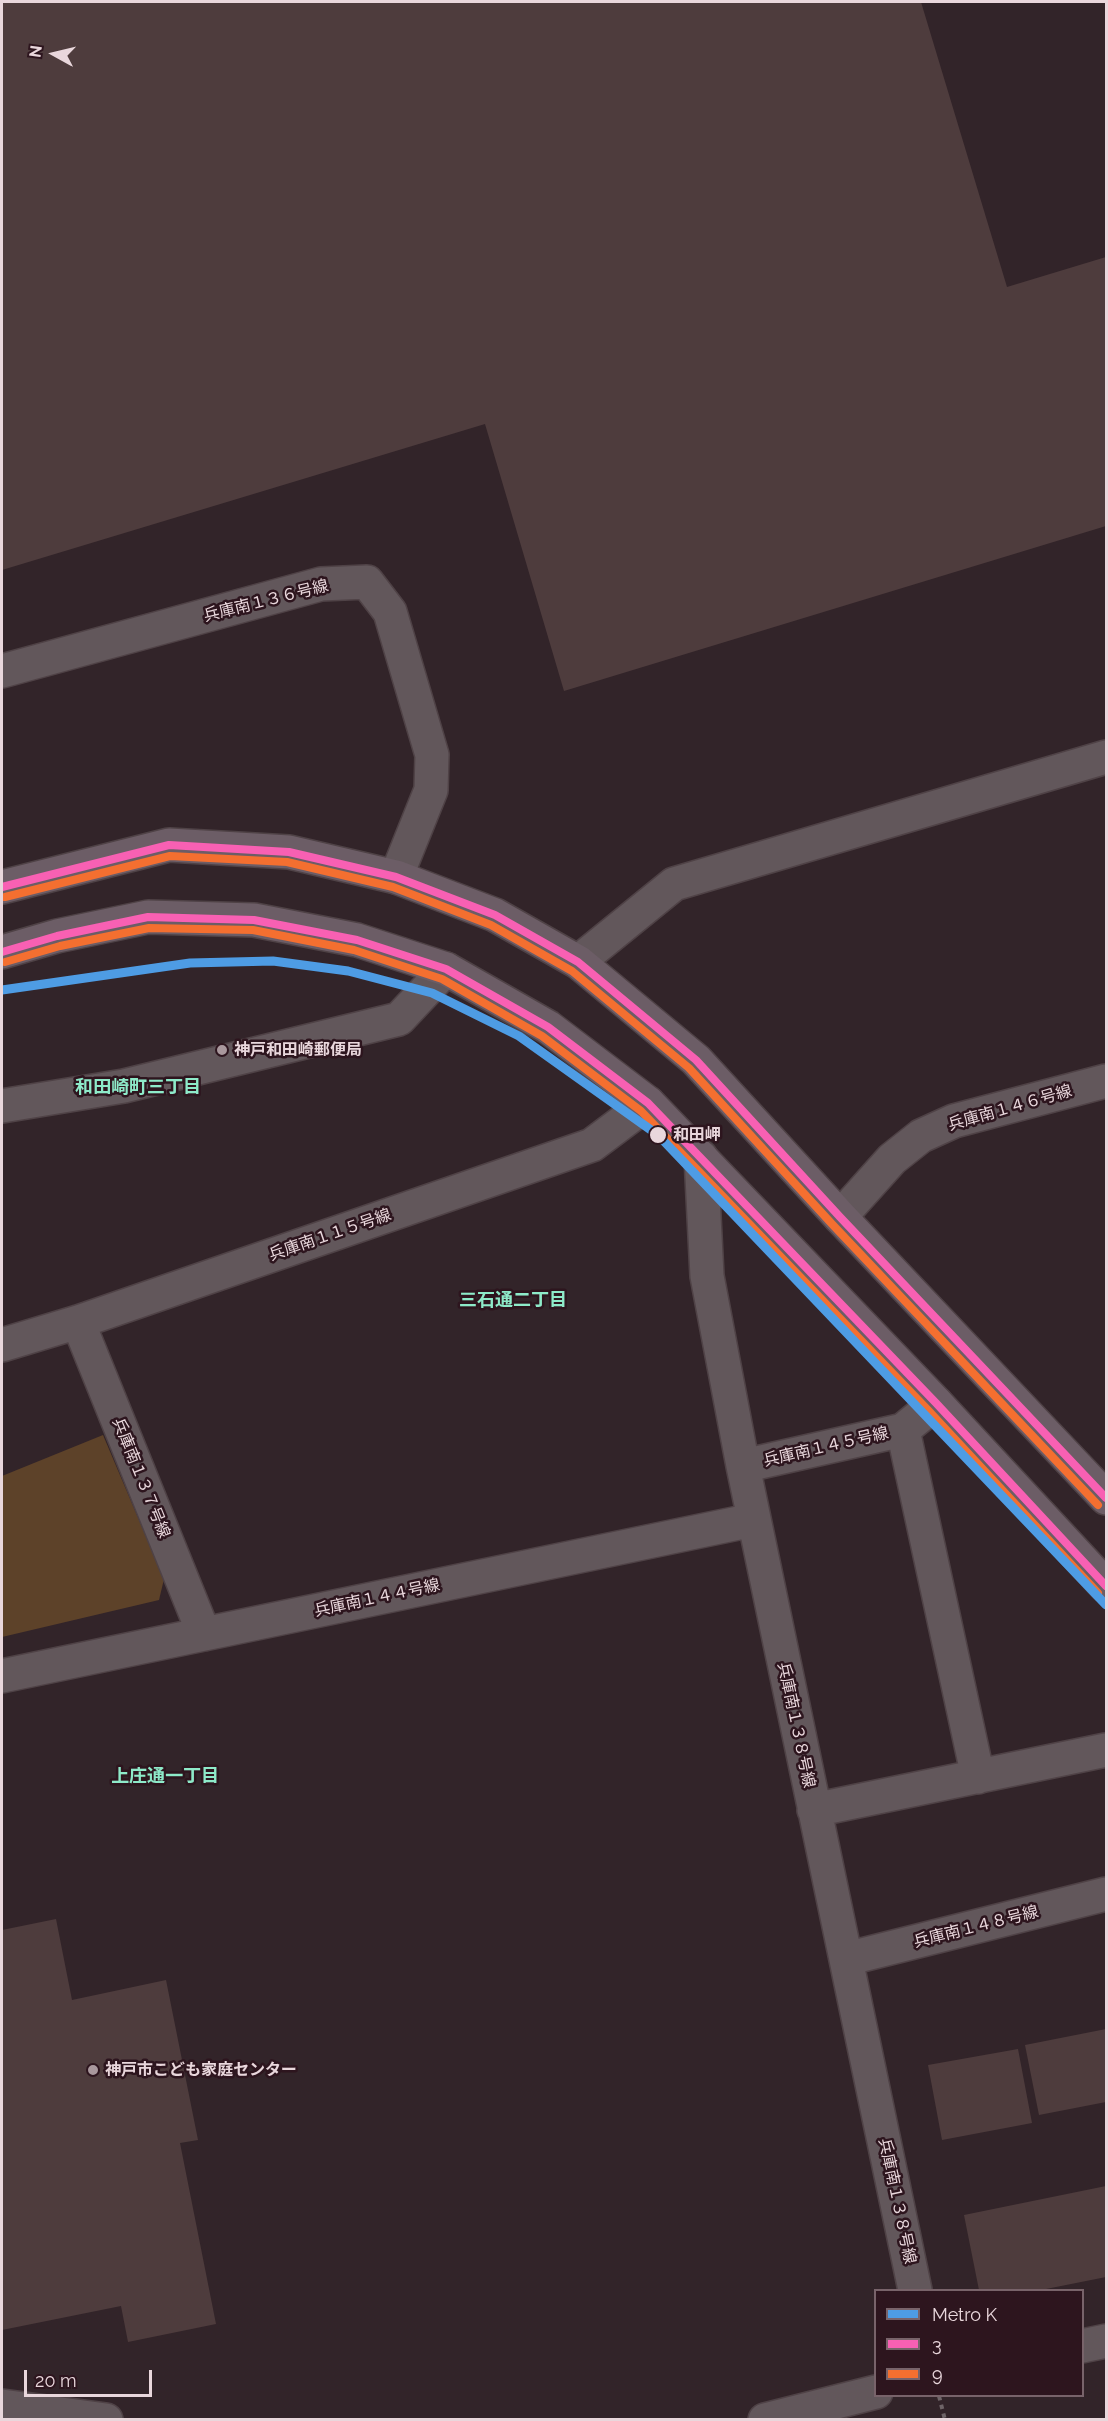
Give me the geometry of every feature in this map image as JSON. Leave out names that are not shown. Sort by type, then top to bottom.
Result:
[{"type":"main road","points":[[2,887],[169,845],[289,852],[396,877],[495,915],[578,962],[696,1060],[840,1217],[1107,1497]]},
{"type":"main road","points":[[2,952],[57,936],[148,917],[254,920],[357,940],[446,969],[548,1027],[648,1103],[936,1403],[1107,1586]]},
{"type":"street","name":"兵庫南１３６号線","points":[[2,671],[321,584],[367,582],[390,612],[432,755],[431,790],[396,877]]},
{"type":"street","points":[[578,962],[674,884],[1107,757]]},
{"type":"street","points":[[2,1106],[124,1086],[399,1019],[446,969]]},
{"type":"street","name":"兵庫南１４６号線","points":[[840,1217],[892,1159],[921,1136],[954,1121],[1107,1081]]},
{"type":"street","name":"兵庫南１１５号線","points":[[2,1345],[78,1322],[592,1145],[648,1103]]},
{"type":"street","name":"兵庫南１３８号線","points":[[701,1157],[708,1276],[753,1520],[915,2289]]},
{"type":"street","name":"兵庫南１３７号線","points":[[78,1322],[204,1634]]},
{"type":"street","name":"兵庫南１４５号線","points":[[743,1466],[903,1430],[936,1403]]},
{"type":"street","points":[[903,1430],[978,1777]]},
{"type":"street","name":"兵庫南１４４号線","points":[[2,1676],[753,1520]]},
{"type":"street","points":[[814,1810],[1107,1750]]},
{"type":"street","name":"兵庫南１４８号線","points":[[846,1959],[1107,1894]]},
{"type":"street","points":[[1084,2346],[1107,2341]]},
{"type":"street","points":[[765,2420],[874,2393]]},
{"type":"street","points":[[2,2406],[106,2420]]},
{"type":"path","points":[[939,2397],[945,2420]]},
{"type":"shaded area","points":[[103,1435],[164,1579],[159,1600],[2,1637],[2,1476]]},
{"type":"building","points":[[2,2],[921,2],[1007,287],[1106,257],[1106,526],[564,691],[485,424],[2,570]]},
{"type":"building","name":"神戸市こども家庭センター","points":[[56,1919],[72,2000],[166,1980],[198,2140],[180,2143],[216,2324],[128,2342],[121,2306],[2,2330],[2,1930]]},
{"type":"building","points":[[1106,2029],[1106,2102],[1039,2115],[1025,2045]]},
{"type":"building","points":[[1018,2049],[1032,2123],[942,2140],[928,2065]]},
{"type":"building","points":[[1106,2186],[1106,2277],[1046,2289],[979,2289],[964,2215]]},
{"type":"metro line","name":"K","points":[[2,990],[190,963],[273,961],[348,971],[432,993],[519,1036],[658,1135],[1106,1605]]},
{"type":"transit line","name":"3","points":[[2,887],[169,845],[289,852],[396,877],[495,915],[578,962],[696,1060],[840,1217],[1106,1498]]},
{"type":"transit line","name":"9","points":[[5,897],[170,856],[287,862],[393,887],[491,925],[572,971],[689,1068],[832,1224],[1098,1505]]},
{"type":"transit line","name":"3","points":[[2,952],[57,936],[148,917],[254,920],[357,940],[446,969],[548,1027],[648,1103],[936,1403],[1106,1586]]},
{"type":"transit line","name":"9","points":[[5,962],[60,946],[149,928],[253,930],[354,950],[442,979],[542,1036],[641,1111],[928,1410],[1098,1593]]},
{"type":"place","name":"神戸和田崎郵便局","points":[[222,1050]]},
{"type":"place","name":"和田岬","points":[[658,1135]]},
{"type":"place","name":"神戸市こども家庭センター","points":[[93,2070]]},
{"type":"district","name":"和田崎町三丁目","points":[[138,1088]]},
{"type":"district","name":"三石通二丁目","points":[[513,1301]]},
{"type":"district","name":"上庄通一丁目","points":[[165,1777]]}]
